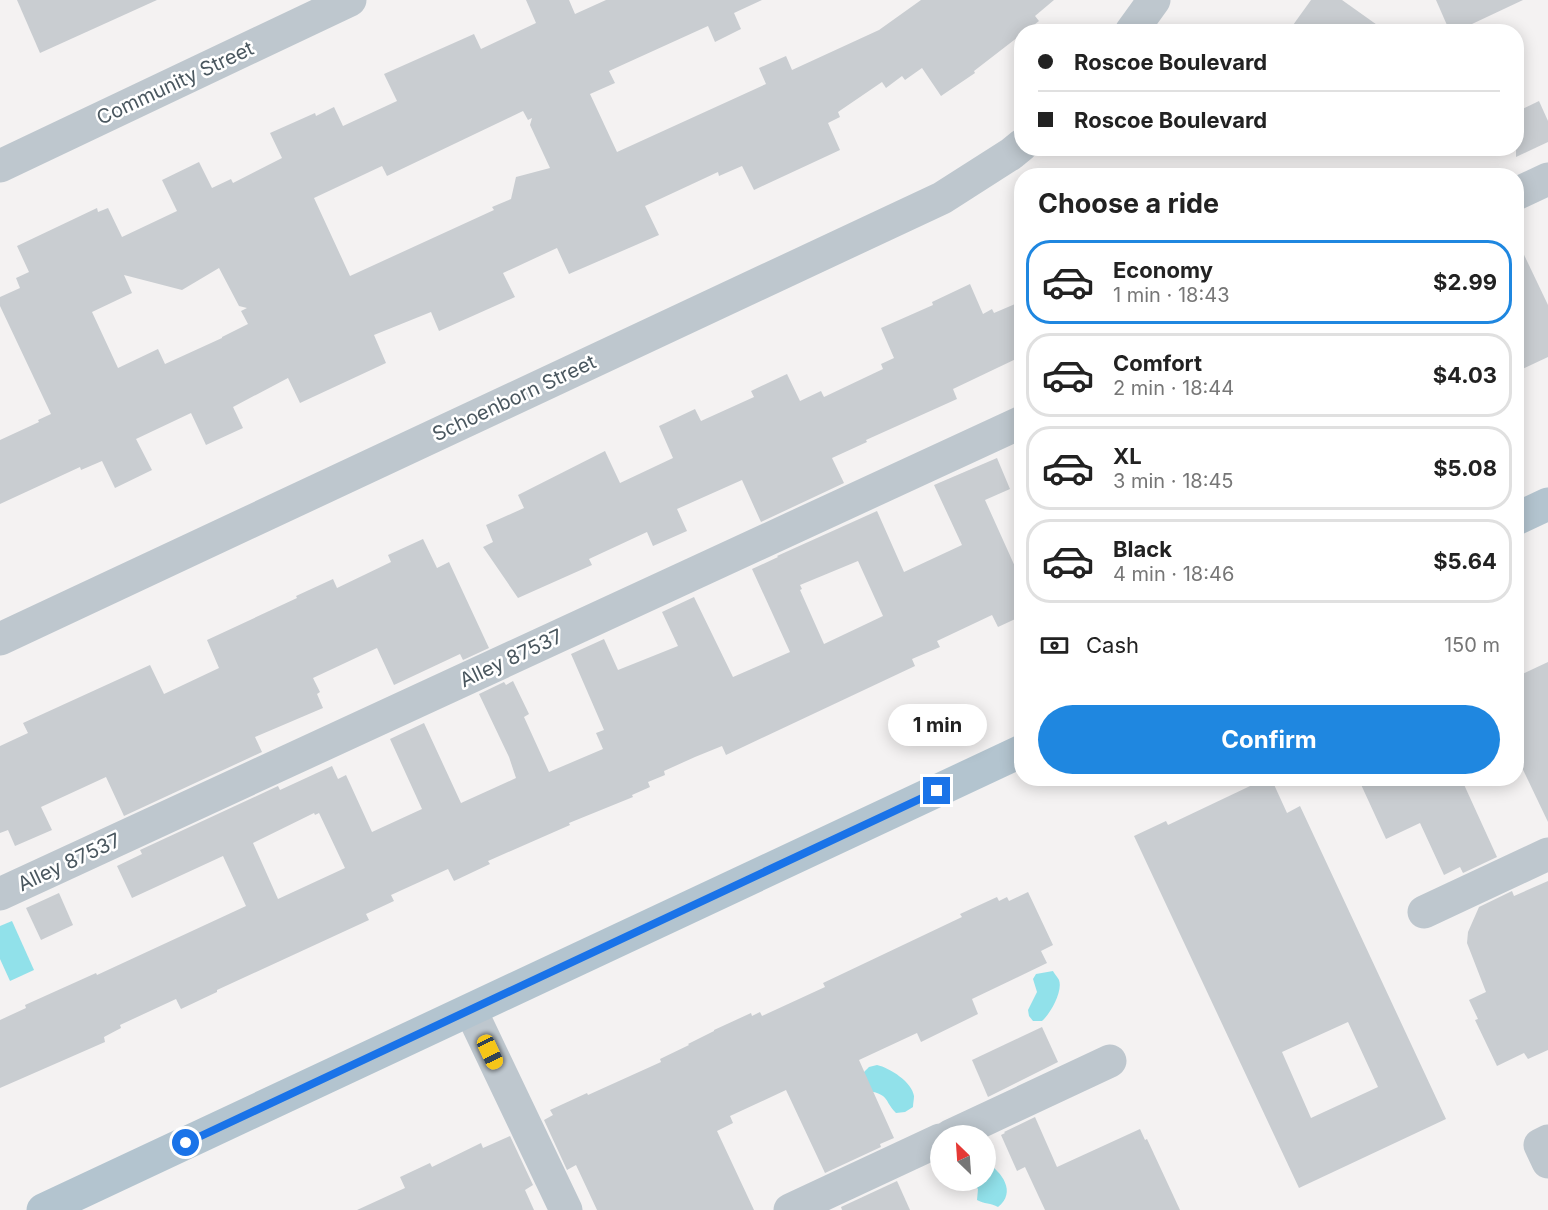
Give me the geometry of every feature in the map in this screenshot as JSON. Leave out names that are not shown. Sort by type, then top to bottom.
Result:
[{"type":"main road","points":[[1524,515],[1548,504]]},
{"type":"main road","points":[[43,1210],[1014,755]]},
{"type":"street","name":"Community Street","points":[[0,166],[350,0]]},
{"type":"street","points":[[1137,24],[1154,0]]},
{"type":"street","name":"Schoenborn Street","points":[[0,639],[942,198],[1014,151]]},
{"type":"street","points":[[1524,190],[1548,179]]},
{"type":"street","name":"Alley 87537","points":[[0,894],[1014,426]]},
{"type":"street","points":[[1424,912],[1548,854]]},
{"type":"street","points":[[471,1011],[566,1210]]},
{"type":"street","points":[[973,1125],[1110,1061]]},
{"type":"street","points":[[790,1210],[930,1145]]},
{"type":"water","points":[[12,921],[34,970],[10,981],[0,959],[0,926]]},
{"type":"water","points":[[1053,971],[1060,985],[1058,996],[1042,1021],[1033,1021],[1028,1010],[1037,992],[1033,979],[1036,974]]},
{"type":"water","points":[[877,1065],[894,1072],[905,1081],[914,1096],[913,1107],[905,1112],[896,1113],[884,1097],[869,1091],[862,1074],[869,1067]]},
{"type":"water","points":[[996,1170],[1007,1189],[1004,1201],[998,1207],[977,1200],[978,1191],[996,1191]]},
{"type":"building","points":[[17,0],[157,0],[40,53]]},
{"type":"building","points":[[526,0],[569,0],[575,14],[606,0],[762,0],[734,13],[741,29],[715,42],[708,26],[609,71],[615,83],[590,94],[617,152],[766,84],[759,68],[786,56],[792,70],[879,30],[921,0],[1054,0],[1035,16],[1039,21],[1035,24],[1014,24],[1014,40],[974,71],[975,73],[941,96],[922,68],[905,80],[902,76],[886,88],[882,82],[838,112],[840,117],[828,123],[840,150],[754,190],[742,166],[719,176],[718,172],[645,206],[659,235],[569,274],[557,248],[503,273],[515,297],[439,331],[431,312],[374,335],[386,363],[300,403],[288,378],[233,407],[243,428],[206,445],[191,413],[136,439],[152,470],[115,488],[102,461],[81,470],[80,467],[0,504],[0,440],[51,414],[0,306],[0,297],[20,288],[16,278],[29,272],[17,246],[97,208],[98,212],[108,208],[122,237],[177,211],[162,180],[199,162],[212,188],[231,179],[233,183],[282,158],[270,133],[334,107],[343,126],[397,101],[384,74],[474,34],[481,49],[536,23]],"holes":[[[523,111],[528,120],[532,118],[530,125],[550,168],[516,177],[511,199],[492,207],[494,210],[350,276],[314,198],[382,166],[387,176]],[[219,268],[239,306],[247,308],[241,311],[248,324],[222,338],[165,364],[158,349],[118,368],[92,312],[132,293],[124,275],[182,290]]]},
{"type":"building","points":[[1311,0],[1342,0],[1376,24],[1294,24]]},
{"type":"building","points":[[1436,0],[1523,0],[1472,24],[1446,24]]},
{"type":"building","points":[[1539,101],[1548,121],[1548,142],[1524,153],[1524,108]]},
{"type":"building","points":[[1524,255],[1548,305],[1548,357],[1524,368]]},
{"type":"building","points":[[970,284],[983,314],[992,309],[994,313],[1014,304],[1014,360],[953,389],[957,399],[832,458],[844,483],[761,522],[742,480],[677,509],[687,531],[653,546],[647,532],[589,559],[592,565],[518,598],[483,547],[493,542],[486,525],[524,508],[518,495],[605,451],[620,483],[673,458],[659,426],[695,409],[701,421],[754,397],[751,391],[787,374],[800,401],[821,391],[824,397],[883,369],[881,364],[894,358],[881,328],[933,305],[932,302]]},
{"type":"building","points":[[997,458],[1010,489],[985,500],[1014,564],[1014,620],[998,627],[992,615],[937,641],[940,647],[912,659],[915,666],[726,755],[722,746],[664,771],[665,775],[648,782],[650,787],[632,795],[633,797],[569,823],[570,825],[488,861],[490,864],[454,881],[448,869],[391,895],[394,901],[366,914],[369,920],[181,1009],[176,999],[120,1025],[121,1028],[104,1037],[105,1042],[0,1088],[0,1020],[26,1008],[25,1005],[96,973],[97,975],[246,906],[223,856],[132,898],[117,866],[142,854],[140,850],[278,786],[280,790],[332,766],[338,779],[346,775],[372,832],[422,809],[390,739],[424,723],[461,803],[516,778],[509,757],[479,694],[504,682],[506,685],[513,681],[529,714],[524,717],[549,772],[603,749],[596,733],[604,730],[571,654],[604,639],[618,670],[678,646],[662,612],[694,597],[733,677],[790,652],[752,569],[877,511],[904,572],[962,545],[934,485]],"holes":[[[858,561],[883,616],[824,644],[800,590],[802,589],[800,585]],[[314,813],[315,815],[319,813],[345,868],[278,899],[253,843]]]},
{"type":"building","points":[[423,539],[437,568],[449,562],[489,648],[463,660],[460,654],[394,685],[377,648],[313,678],[320,692],[317,694],[323,708],[255,737],[262,752],[124,816],[106,777],[41,807],[52,830],[15,846],[8,830],[0,833],[0,746],[28,733],[23,723],[150,665],[164,694],[219,668],[207,640],[333,579],[337,588],[391,562],[388,555]]},
{"type":"building","points":[[1548,662],[1548,822],[1524,772],[1524,673]]},
{"type":"building","points":[[1250,786],[1275,786],[1287,813],[1300,806],[1446,1119],[1299,1188],[1134,836],[1166,821],[1168,825]],"holes":[[[1348,1022],[1378,1087],[1311,1118],[1282,1052]]]},
{"type":"building","points":[[1362,786],[1465,786],[1497,857],[1463,873],[1460,867],[1444,875],[1420,823],[1386,839]]},
{"type":"building","points":[[1548,881],[1548,1050],[1528,1059],[1524,1053],[1497,1066],[1475,1020],[1478,1019],[1469,1000],[1486,992],[1467,943],[1468,932],[1479,907],[1512,891],[1514,896]]},
{"type":"building","points":[[1028,892],[1053,945],[1041,951],[1047,963],[972,999],[978,1014],[921,1042],[917,1033],[859,1060],[894,1138],[880,1144],[881,1147],[825,1173],[786,1090],[730,1116],[733,1123],[717,1131],[754,1210],[597,1210],[576,1165],[567,1170],[544,1120],[553,1115],[550,1110],[661,1062],[660,1059],[751,1013],[752,1016],[760,1012],[762,1016],[825,987],[823,983],[962,917],[960,914],[997,897],[999,901],[1007,897],[1009,901]]},
{"type":"building","points":[[59,893],[73,925],[41,940],[26,908]]},
{"type":"building","points":[[1042,1027],[1058,1062],[988,1097],[972,1060]]},
{"type":"building","points":[[1035,1117],[1057,1167],[1140,1129],[1145,1140],[1147,1139],[1180,1210],[1045,1210],[1025,1167],[1017,1171],[1001,1135]]},
{"type":"building","points":[[510,1136],[533,1185],[525,1190],[534,1210],[357,1210],[405,1188],[400,1177],[430,1163],[432,1167],[481,1143],[483,1148]]},
{"type":"building","points":[[897,1181],[910,1210],[842,1210],[841,1207]]},
{"type":"route","points":[[186,1143],[937,791]]}]
